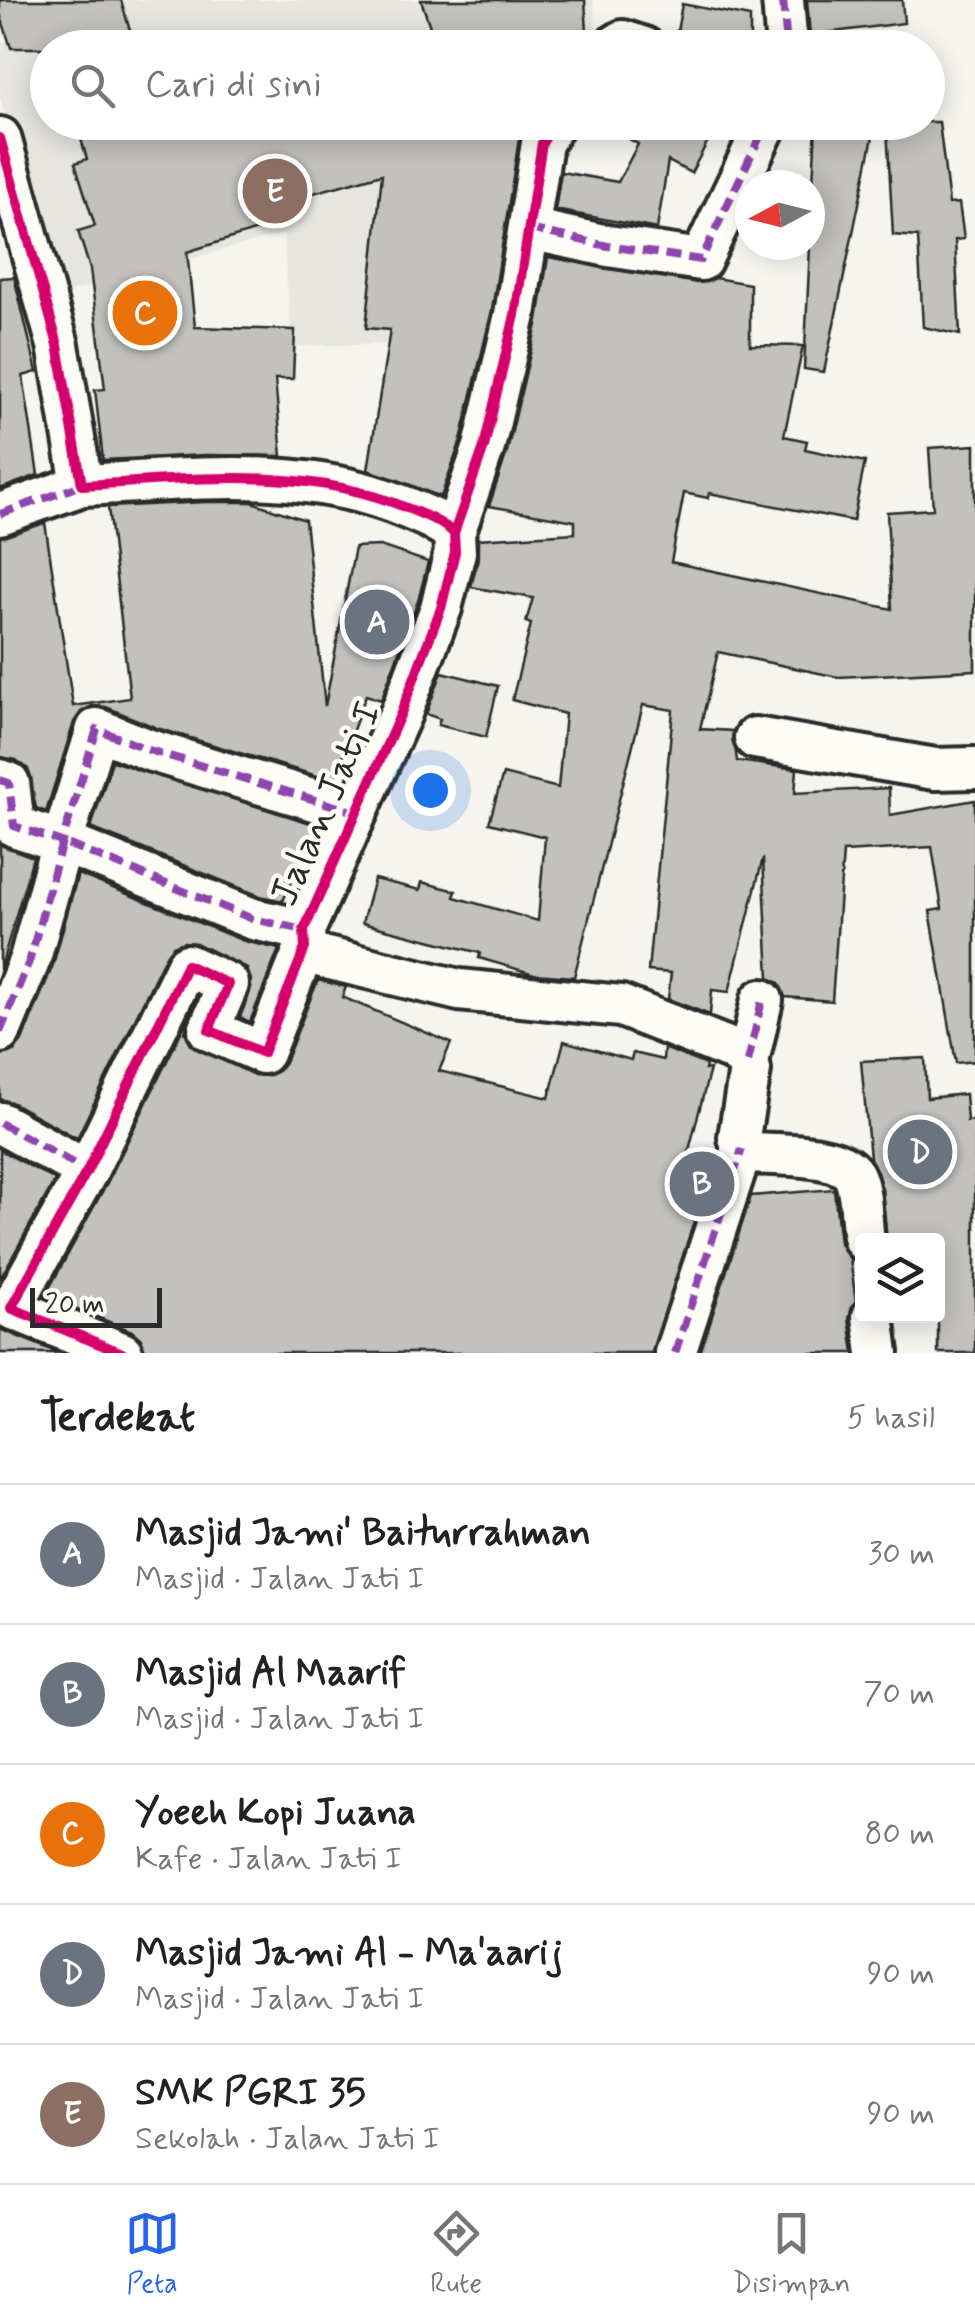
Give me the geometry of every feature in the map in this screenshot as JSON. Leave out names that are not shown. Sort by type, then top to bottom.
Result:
[{"type":"street","points":[[783,0],[786,30]]},
{"type":"street","points":[[0,138],[58,344],[82,485]]},
{"type":"street","name":"Jalan Jati I","points":[[544,140],[515,315],[484,447],[454,533],[455,552],[441,608],[401,713],[355,812],[304,939],[318,956],[459,990],[621,1006],[734,1050],[748,1062]]},
{"type":"street","points":[[528,228],[608,246],[700,260],[758,140]]},
{"type":"street","points":[[0,514],[82,485],[246,477],[318,481],[371,492],[442,523],[454,533]]},
{"type":"street","points":[[0,1032],[30,959],[96,729],[148,750],[355,812]]},
{"type":"street","points":[[755,738],[935,769],[975,768]]},
{"type":"street","points":[[0,780],[9,783],[14,826],[304,939],[263,1053],[209,1030],[228,984],[187,965],[87,1171],[11,1308],[122,1353]]},
{"type":"street","points":[[675,1353],[742,1149],[739,1136],[750,1080],[748,1062],[762,1000]]},
{"type":"street","points":[[0,1123],[87,1171]]},
{"type":"street","points":[[742,1149],[751,1154],[832,1160],[850,1168],[857,1183],[863,1233]]},
{"type":"street","points":[[874,1323],[878,1353]]},
{"type":"shaded area","points":[[93,0],[593,0],[596,30],[30,30],[30,140],[546,140],[498,342],[292,346],[283,234],[54,296],[0,97],[0,44]]},
{"type":"building","points":[[0,0],[121,0],[130,30],[30,30],[30,48],[11,48]]},
{"type":"building","points":[[421,0],[585,0],[587,30],[431,30]]},
{"type":"building","points":[[807,0],[902,0],[904,23],[810,30]]},
{"type":"building","points":[[682,4],[750,17],[750,30],[677,30]]},
{"type":"building","points":[[81,140],[519,140],[492,310],[461,440],[441,497],[368,470],[390,330],[366,328],[382,174],[277,203],[283,222],[187,252],[195,327],[295,330],[293,379],[275,379],[282,456],[103,460],[95,390],[105,389],[90,269],[78,231],[95,226],[75,163],[87,159]]},
{"type":"building","points":[[631,140],[708,140],[691,173],[668,161],[657,229],[555,210],[561,172],[618,182],[638,144]]},
{"type":"building","points":[[815,140],[872,140],[824,372],[804,369],[809,260],[825,260],[825,170],[814,170]]},
{"type":"building","points":[[888,140],[941,140],[949,204],[959,203],[964,239],[955,240],[960,335],[923,327],[918,237],[893,235]]},
{"type":"building","points":[[548,257],[697,283],[715,278],[750,284],[750,345],[803,346],[784,436],[807,441],[805,449],[865,462],[853,521],[709,493],[708,498],[684,493],[671,562],[892,609],[887,512],[933,509],[929,448],[975,445],[975,670],[838,677],[718,652],[700,729],[733,731],[737,761],[797,769],[795,793],[889,788],[890,815],[975,800],[975,1061],[956,1063],[930,911],[942,909],[932,847],[843,852],[832,1001],[785,997],[779,983],[769,978],[763,858],[729,992],[712,990],[710,1015],[668,999],[671,973],[648,971],[673,710],[643,705],[574,977],[534,974],[479,958],[480,953],[362,923],[374,879],[420,890],[422,882],[456,891],[454,897],[538,921],[545,837],[489,823],[503,774],[558,788],[565,714],[512,700],[531,624],[526,622],[533,598],[471,587],[478,539],[575,533],[575,521],[489,506],[507,452],[538,320]]},
{"type":"building","points":[[14,277],[37,372],[23,376],[38,475],[0,489],[0,278]]},
{"type":"building","points":[[252,502],[305,520],[325,706],[355,547],[380,546],[428,562],[418,601],[381,700],[366,695],[334,781],[157,728],[106,707],[92,706],[74,722],[46,812],[36,808],[28,769],[16,760],[0,757],[0,537],[45,523],[73,706],[130,698],[108,507]]},
{"type":"building","points":[[442,672],[498,686],[486,737],[438,725],[440,719],[426,714]]},
{"type":"building","points":[[112,761],[317,825],[283,901],[260,896],[91,828]]},
{"type":"building","points":[[0,844],[33,857],[0,970]]},
{"type":"building","points":[[78,874],[244,941],[279,949],[250,1022],[240,1017],[250,992],[247,969],[196,943],[173,946],[77,1138],[0,1099],[0,1055],[14,1051],[22,1041],[53,965]]},
{"type":"building","points":[[318,980],[346,987],[342,997],[451,1043],[439,1071],[549,1098],[564,1041],[631,1060],[633,1053],[663,1060],[664,1048],[710,1069],[688,1154],[713,1162],[652,1353],[145,1353],[141,1339],[132,1331],[45,1296],[108,1181],[192,1010],[185,1032],[191,1045],[254,1075],[267,1076],[285,1062]]},
{"type":"building","points":[[925,1058],[927,1098],[965,1094],[967,1121],[975,1120],[975,1353],[938,1353],[938,1323],[945,1323],[945,1233],[886,1233],[882,1188],[870,1158],[861,1061]]},
{"type":"building","points":[[0,1150],[55,1180],[0,1279]]},
{"type":"building","points":[[834,1189],[840,1243],[850,1259],[855,1294],[849,1318],[854,1353],[700,1353],[751,1196]]},
{"type":"building","points":[[2,1330],[59,1353],[0,1353]]},
{"type":"marked path","points":[[783,0],[786,30]]},
{"type":"marked path","points":[[529,229],[701,260],[758,140]]},
{"type":"marked path","points":[[0,514],[82,485]]},
{"type":"marked path","points":[[0,780],[9,783],[14,826],[62,842],[97,729],[149,750],[355,812]]},
{"type":"marked path","points":[[0,1032],[30,959],[62,842],[253,919],[304,930]]},
{"type":"marked path","points":[[748,1062],[762,1000]]},
{"type":"marked path","points":[[0,1123],[87,1171]]},
{"type":"marked path","points":[[675,1353],[742,1149]]},
{"type":"cycle path","points":[[0,138],[58,345],[82,485],[206,478],[328,485],[407,508],[454,533]]},
{"type":"cycle path","points":[[122,1353],[11,1308],[87,1171],[187,965],[228,984],[209,1030],[263,1053],[305,948],[304,930],[401,713],[441,608],[455,552],[454,533],[484,447],[515,315],[544,140]]},
{"type":"place","name":"SMK PGRI 35","points":[[275,191]]},
{"type":"place","name":"Yoeeh Kopi Juana","points":[[145,313]]},
{"type":"place","name":"Masjid Jami' Baiturrahman","points":[[377,622]]},
{"type":"place","name":"Masjid Jami Al - Ma'aarij","points":[[920,1152]]},
{"type":"place","name":"Masjid Al Maarif","points":[[702,1184]]}]
